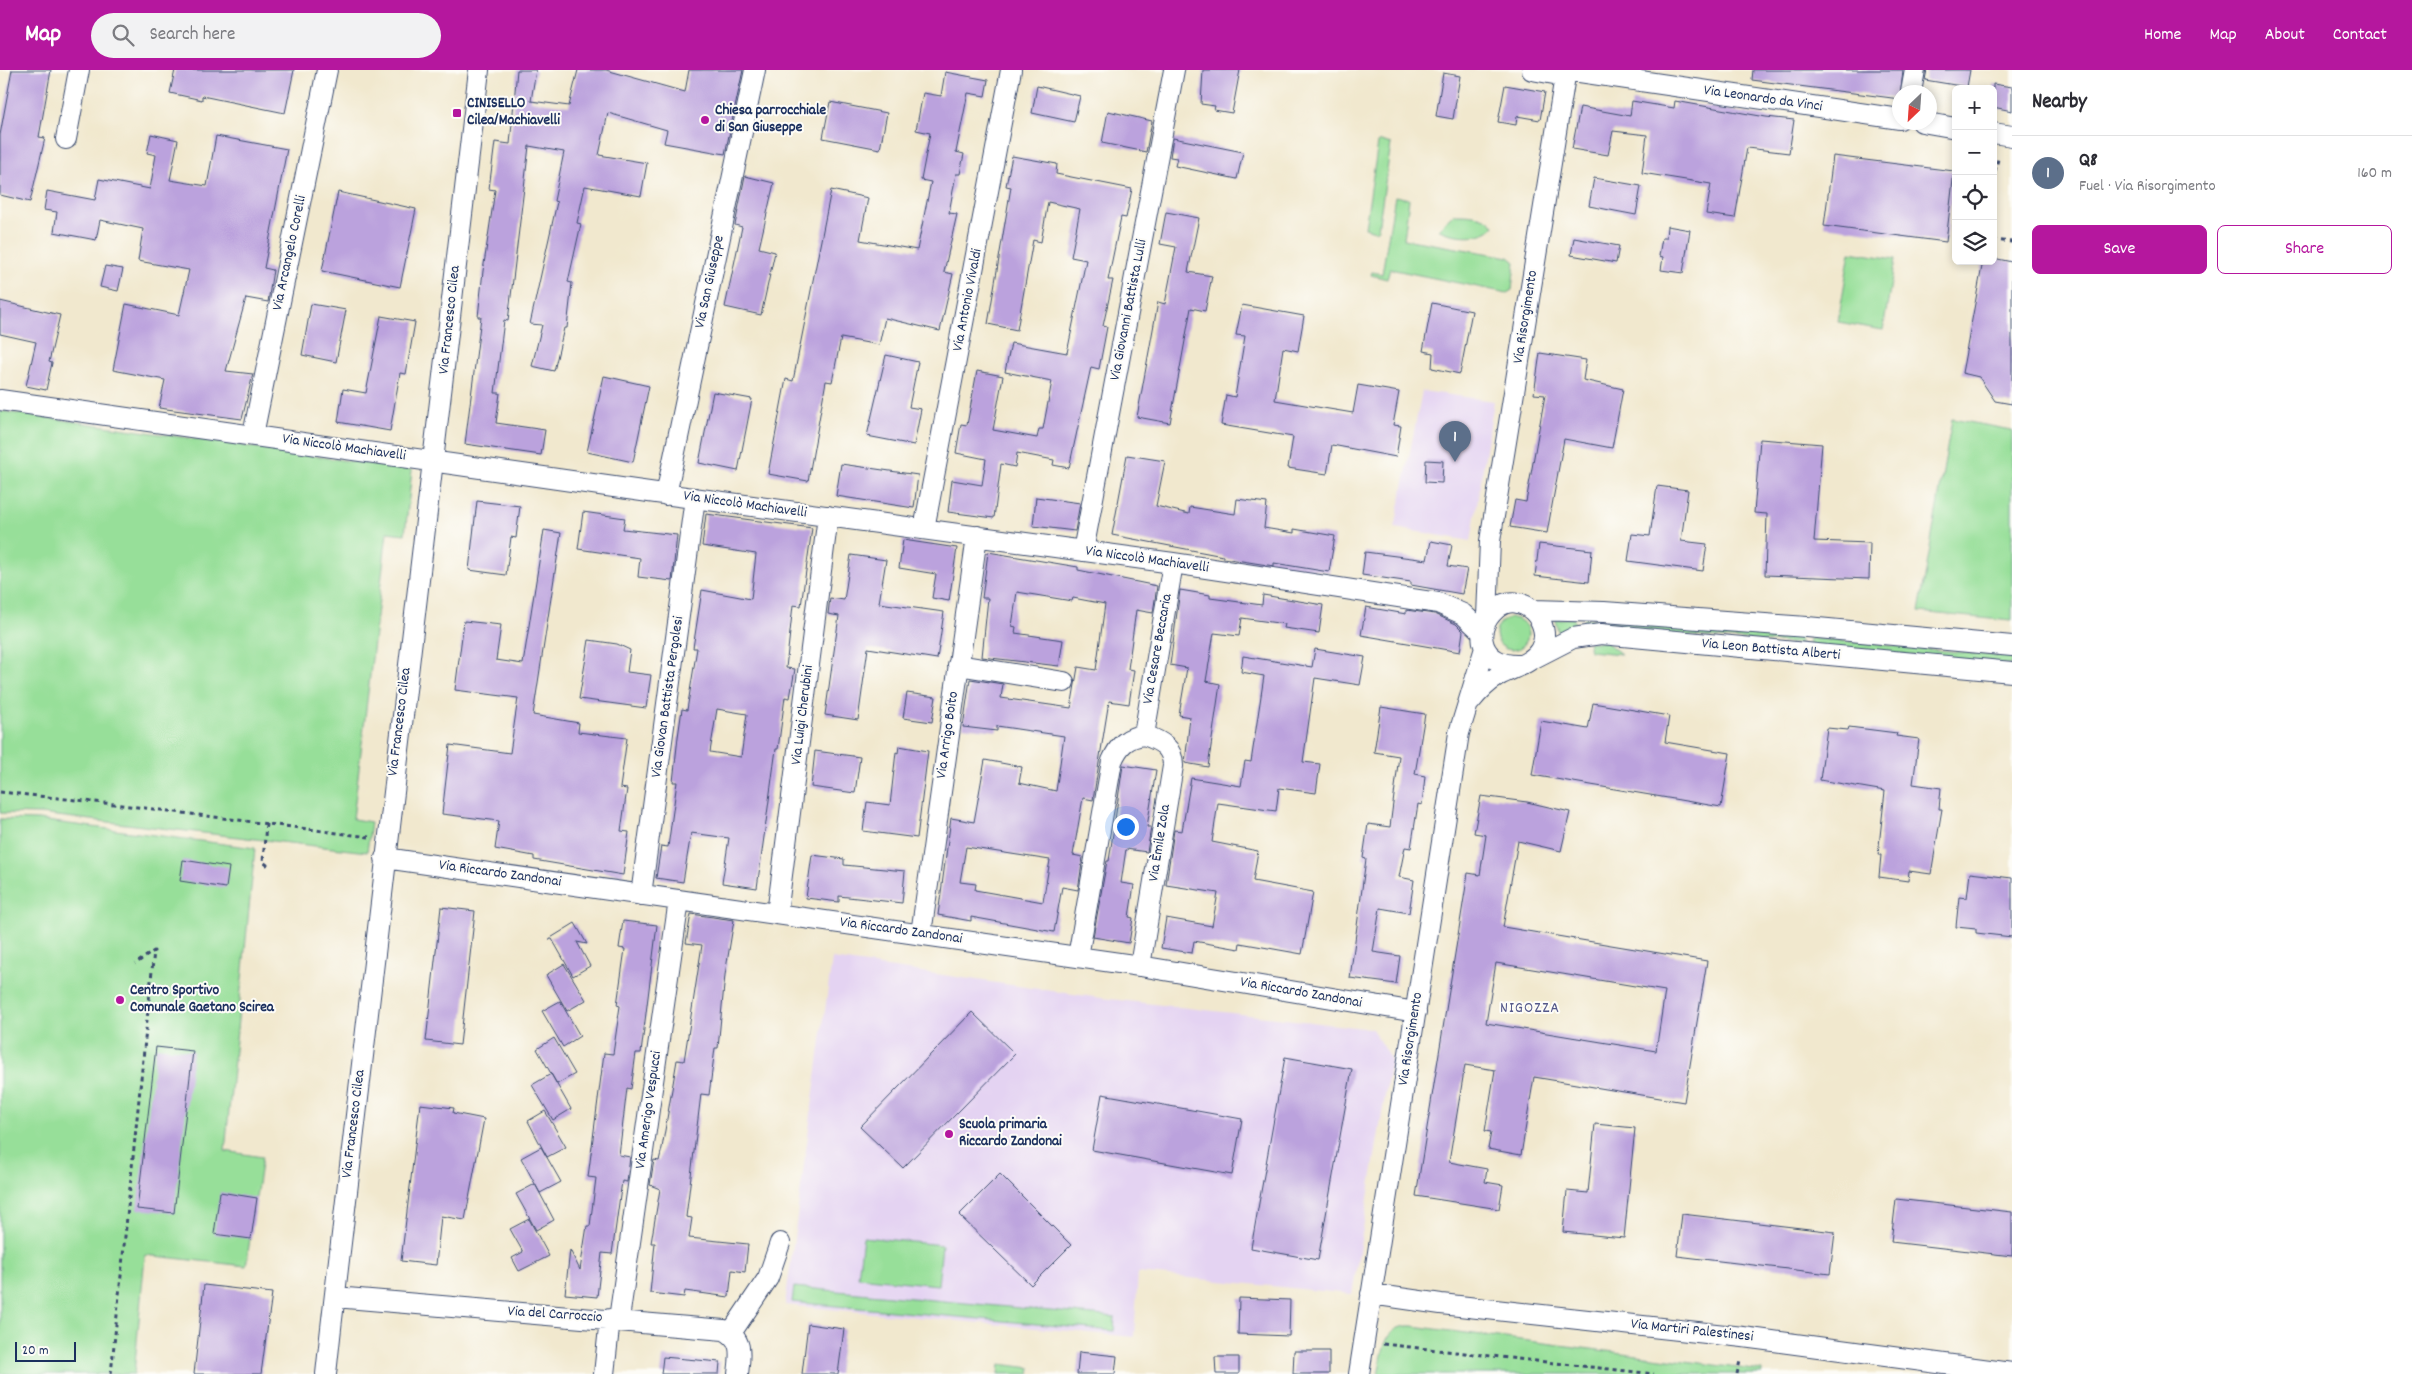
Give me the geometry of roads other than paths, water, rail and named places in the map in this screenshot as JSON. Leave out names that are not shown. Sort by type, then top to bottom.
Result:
[{"type":"street","points":[[66,139],[79,70]]},
{"type":"street","name":"Via Arcangelo Corelli","points":[[253,435],[327,70]]},
{"type":"street","name":"Via Francesco Cilea","points":[[326,1374],[386,848],[479,70]]},
{"type":"street","name":"Via San Giuseppe","points":[[666,494],[754,70]]},
{"type":"street","name":"Via Antonio Vivaldi","points":[[924,529],[1011,70]]},
{"type":"street","name":"Via Giovanni Battista Lulli","points":[[1083,551],[1174,70]]},
{"type":"street","name":"Via Leonardo da Vinci","points":[[1532,70],[1566,72],[1892,118]]},
{"type":"street","points":[[1912,85],[1915,70]]},
{"type":"street","name":"Via Risorgimento","points":[[1359,1374],[1459,733],[1485,632],[1491,565],[1490,541],[1566,72]]},
{"type":"street","points":[[1937,125],[1952,127]]},
{"type":"street","points":[[1997,134],[2012,136]]},
{"type":"street","name":"Via Niccolò Machiavelli","points":[[0,400],[1173,563],[1438,603],[1463,614],[1485,632]]},
{"type":"street","name":"Via Giovan Battista Pergolesi","points":[[641,895],[695,498]]},
{"type":"street","name":"Via Luigi Cherubini","points":[[777,914],[828,516]]},
{"type":"street","name":"Via Arrigo Boito","points":[[921,934],[977,536]]},
{"type":"street","name":"Via Cesare Beccaria","points":[[1144,735],[1173,563]]},
{"type":"street","points":[[1491,565],[1524,606],[1539,616],[1545,633],[1540,651],[1526,661],[1508,665],[1499,662],[1485,632],[1499,606],[1524,606]]},
{"type":"street","name":"Via Leon Battista Alberti","points":[[1524,606],[1797,626],[2012,646]]},
{"type":"street","name":"Via Leon Battista Alberti","points":[[1526,661],[1573,638],[1601,634],[2012,672]]},
{"type":"street","name":"Via Risorgimento","points":[[1467,705],[1478,692],[1497,676],[1526,661]]},
{"type":"street","points":[[958,665],[1064,682]]},
{"type":"street","points":[[1078,957],[1112,761],[1120,745],[1126,740],[1144,735]]},
{"type":"street","name":"Via Èmile Zola","points":[[1140,966],[1173,766],[1173,758],[1165,745],[1144,735]]},
{"type":"street","name":"Via Riccardo Zandonai","points":[[386,848],[641,895],[1140,966],[1416,1012]]},
{"type":"street","name":"Via Amerigo Vespucci","points":[[604,1374],[679,900]]},
{"type":"street","points":[[738,1374],[741,1350],[737,1340],[731,1333],[768,1278],[780,1243]]},
{"type":"street","name":"Via Martiri Palestinesi","points":[[1371,1294],[1441,1304],[1761,1339],[2012,1372]]},
{"type":"street","name":"Via del Carroccio","points":[[334,1297],[614,1319],[724,1330],[731,1333]]},
{"type":"place","name":"CINISELLO Cilea/Machiavelli","points":[[457,113]]},
{"type":"place","name":"Chiesa parrocchiale di San Giuseppe","points":[[705,120]]},
{"type":"place","name":"Q8","points":[[1455,462]]},
{"type":"place","name":"Centro Sportivo Comunale Gaetano Scirea","points":[[120,1000]]},
{"type":"place","name":"Scuola primaria Riccardo Zandonai","points":[[949,1134]]},
{"type":"district","name":"NIGOZZA","points":[[1530,1008]]}]
